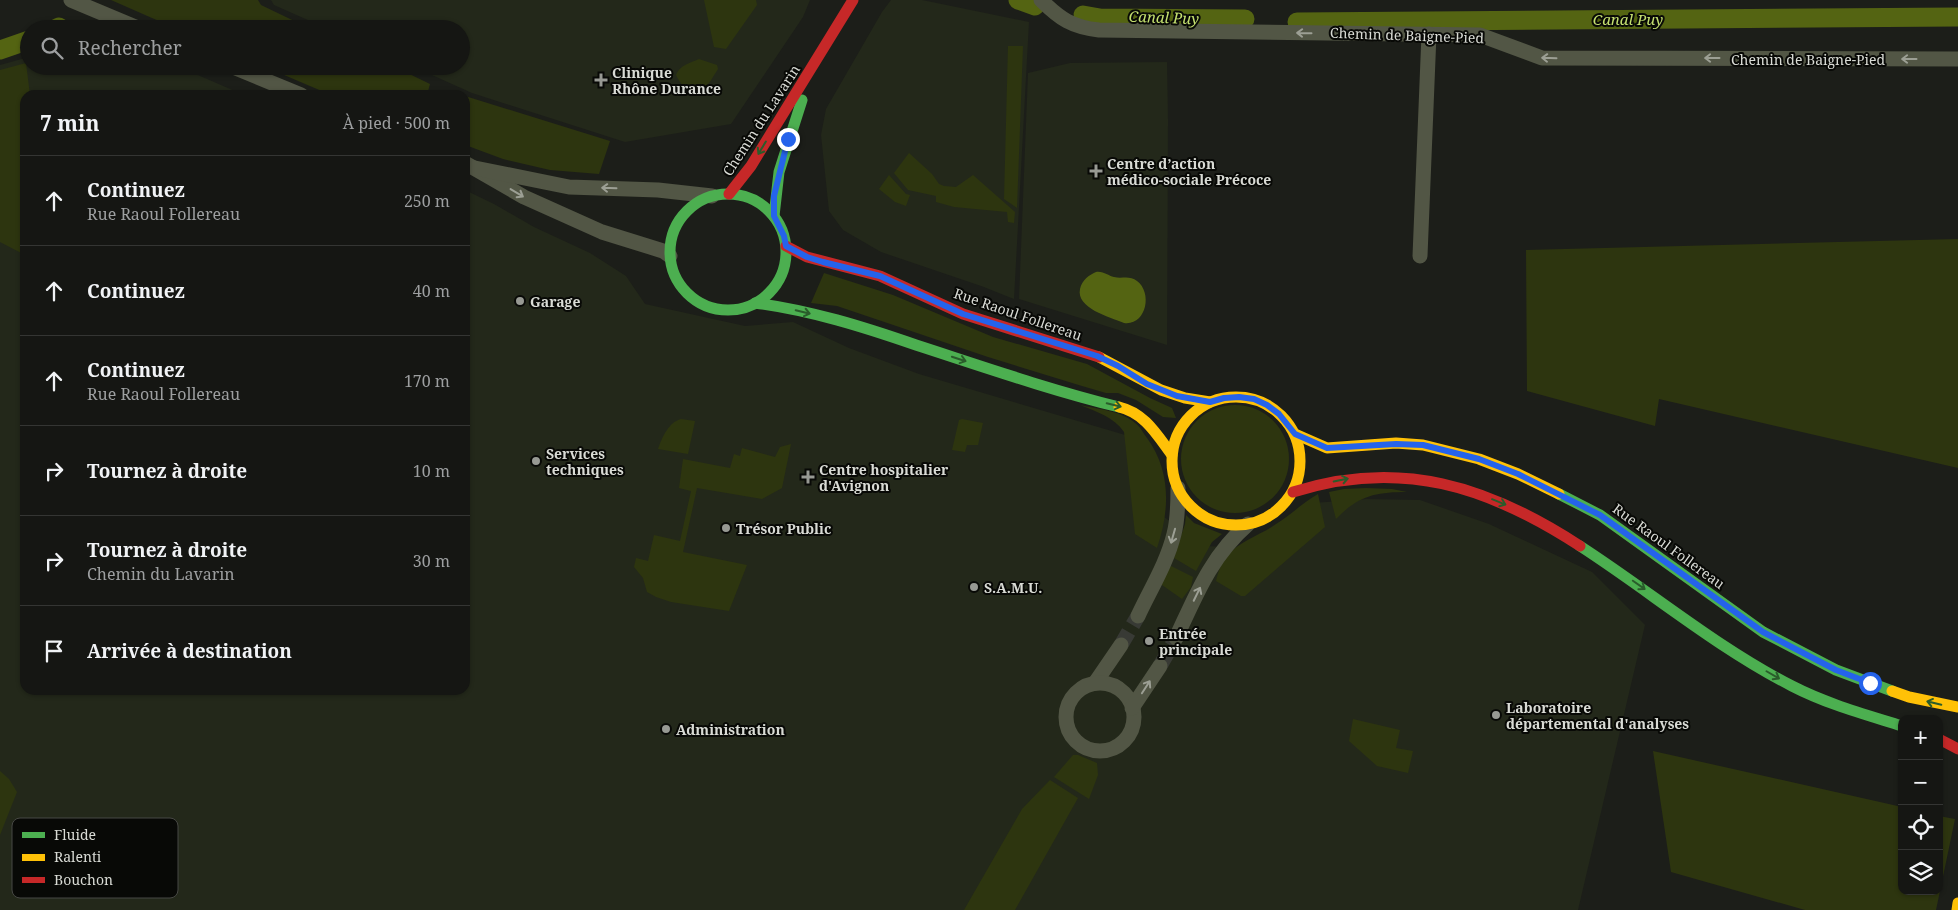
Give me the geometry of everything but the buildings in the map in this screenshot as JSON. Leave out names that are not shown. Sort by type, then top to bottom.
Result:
[{"type":"street","name":"Chemin du Lavarin","points":[[729,194],[751,166],[853,0]]},
{"type":"street","name":"Chemin de Baigne-Pied","points":[[1041,0],[1054,13],[1069,23],[1082,28],[1099,30],[1480,35],[1542,58],[1958,59]]},
{"type":"street","points":[[74,1],[119,20]]},
{"type":"street","points":[[1420,256],[1430,34]]},
{"type":"street","name":"Chemin du Lavarin","points":[[774,216],[776,187],[788,139],[816,62]]},
{"type":"street","points":[[253,75],[289,90]]},
{"type":"street","points":[[470,165],[569,187],[658,190],[712,196],[729,194],[746,197],[762,205],[774,216],[784,236],[786,260],[776,285],[767,295],[747,307],[729,310],[701,303],[680,284],[674,270],[670,256],[672,240],[681,219],[686,212],[698,203],[712,196]]},
{"type":"street","points":[[470,165],[524,197],[602,232],[663,251],[670,256]]},
{"type":"street","name":"Rue Raoul Follereau","points":[[786,246],[807,257],[880,276],[963,314],[1097,356],[1118,366],[1147,384],[1167,392],[1210,402]]},
{"type":"street","points":[[755,303],[779,306],[860,326],[1070,395],[1130,409],[1148,421],[1172,455]]},
{"type":"street","points":[[1138,616],[1166,558],[1174,535],[1178,511],[1178,488],[1172,466],[1172,455],[1176,439],[1184,424],[1196,411],[1210,402],[1224,398],[1239,397],[1254,399],[1267,405],[1279,414],[1295,434],[1300,451],[1301,465],[1298,479],[1293,492],[1285,503],[1274,513],[1262,520],[1248,524],[1231,525],[1214,522],[1199,514],[1187,502],[1178,488]]},
{"type":"street","name":"Rue Raoul Follereau","points":[[1295,434],[1327,448],[1396,444],[1432,447],[1479,459],[1518,474],[1600,515],[1763,632],[1800,652],[1836,670],[1910,697],[1958,707]]},
{"type":"street","points":[[1293,492],[1352,478],[1380,476],[1414,478],[1448,485],[1484,496],[1517,509],[1558,531],[1599,557],[1744,658],[1777,678],[1846,709],[1898,725]]},
{"type":"street","points":[[1176,638],[1207,574],[1220,553],[1248,524]]},
{"type":"street","points":[[1095,683],[1121,645]]},
{"type":"street","points":[[1132,708],[1160,666]]},
{"type":"street","points":[[1095,683],[1107,684],[1118,689],[1127,697],[1132,708],[1132,727],[1128,736],[1118,745],[1106,750],[1084,747],[1068,729],[1066,715],[1069,702],[1075,693],[1085,686],[1095,683]]},
{"type":"street","points":[[1943,741],[1958,749]]},
{"type":"street","points":[[1957,910],[1958,903]]},
{"type":"shaded area","points":[[111,0],[258,0],[261,5],[292,20],[157,20]]},
{"type":"shaded area","name":"Clinique Rhône Durance","points":[[271,0],[810,0],[803,17],[731,124],[625,142],[472,93],[470,90],[465,90],[432,75],[470,75],[470,20],[308,20],[274,5]]},
{"type":"shaded area","points":[[704,0],[756,0],[757,5],[726,49],[714,47]]},
{"type":"shaded area","points":[[891,0],[922,0],[1029,22],[1014,299],[881,252],[843,230],[829,211],[821,135],[826,109],[882,12]]},
{"type":"shaded area","points":[[1008,46],[1023,46],[1017,208],[1004,199]]},
{"type":"shaded area","name":"Centre hospitalier d'Avignon","points":[[20,59],[20,75],[198,75],[232,90],[20,90],[20,695],[470,695],[470,192],[534,227],[590,253],[626,276],[645,304],[745,326],[793,322],[849,348],[919,374],[1132,437],[1164,517],[1204,546],[1257,548],[1313,503],[1367,499],[1420,500],[1489,524],[1592,572],[1645,625],[1578,910],[0,910],[0,65]]},
{"type":"shaded area","points":[[699,59],[717,65],[718,69],[706,87],[695,91],[687,89],[676,75],[683,67]]},
{"type":"shaded area","name":"Centre d’action médico-sociale Précoce","points":[[1167,62],[1167,345],[1019,299],[1028,73],[1070,63]]},
{"type":"shaded area","points":[[20,65],[20,75],[28,75],[29,90],[20,90],[20,252],[0,242],[0,70]]},
{"type":"shaded area","points":[[284,75],[412,75],[430,84],[428,90],[319,90]]},
{"type":"shaded area","points":[[470,98],[610,141],[599,174],[550,170],[503,159],[470,147]]},
{"type":"shaded area","points":[[909,153],[932,174],[939,184],[944,186],[956,187],[973,175],[1015,212],[1014,223],[1008,222],[1007,212],[954,207],[936,202],[936,196],[908,190],[894,173]]},
{"type":"shaded area","points":[[889,175],[906,194],[910,195],[906,206],[895,202],[879,189]]},
{"type":"shaded area","points":[[1958,239],[1958,468],[1659,399],[1655,426],[1527,391],[1526,250]]},
{"type":"shaded area","points":[[1096,272],[1114,277],[1132,278],[1142,286],[1146,300],[1145,308],[1138,319],[1132,323],[1124,323],[1102,315],[1088,307],[1080,296],[1080,289],[1086,278]]},
{"type":"shaded area","points":[[824,273],[893,295],[993,337],[1087,364],[1172,408],[1176,418],[1163,417],[1136,400],[1118,393],[1106,393],[988,357],[837,306],[811,303]]},
{"type":"shaded area","points":[[1080,405],[1109,411],[1130,419],[1137,424],[1155,451],[1161,464],[1166,491],[1164,519],[1157,548],[1135,534],[1124,432],[1115,422]]},
{"type":"shaded area","points":[[1235,405],[1256,409],[1273,421],[1285,438],[1289,459],[1285,480],[1273,497],[1256,509],[1235,513],[1214,509],[1197,497],[1185,480],[1181,459],[1185,438],[1197,421],[1214,409]]},
{"type":"shaded area","points":[[681,419],[695,421],[688,454],[658,449],[664,435],[673,423]]},
{"type":"shaded area","points":[[959,420],[983,423],[978,445],[967,445],[965,452],[952,450]]},
{"type":"shaded area","points":[[791,444],[782,488],[762,499],[697,488],[683,552],[747,565],[729,611],[671,602],[647,592],[643,578],[634,567],[636,558],[648,561],[654,535],[680,541],[691,491],[679,488],[683,459],[730,468],[734,454],[740,456],[742,448],[775,457],[780,447]]},
{"type":"shaded area","points":[[1366,488],[1392,489],[1407,492],[1376,494],[1360,500],[1336,519],[1329,492]]},
{"type":"shaded area","points":[[1318,494],[1325,527],[1245,596],[1241,596],[1216,581],[1221,565],[1232,551],[1270,528]]},
{"type":"shaded area","points":[[1186,515],[1194,523],[1222,534],[1212,542],[1196,571],[1174,558]]},
{"type":"shaded area","points":[[1171,566],[1193,577],[1191,587],[1182,599],[1162,585],[1160,581]]},
{"type":"shaded area","points":[[1353,719],[1400,730],[1396,748],[1413,751],[1408,773],[1377,766],[1349,741]]},
{"type":"shaded area","points":[[1653,751],[1898,806],[1898,895],[1939,895],[1936,910],[1805,910],[1671,872]]},
{"type":"shaded area","points":[[1073,755],[1078,755],[1097,763],[1098,775],[1089,799],[1054,777]]},
{"type":"shaded area","points":[[0,771],[9,779],[17,792],[0,835]]},
{"type":"shaded area","points":[[1050,780],[1078,798],[1015,910],[964,910],[1022,809]]},
{"type":"shaded area","points":[[1943,817],[1955,819],[1943,876]]},
{"type":"waterway","name":"Canal Puy","points":[[1018,0],[1035,6]]},
{"type":"waterway","name":"Canal Puy","points":[[1083,15],[1100,18],[1245,19]]},
{"type":"waterway","name":"Canal Puy","points":[[1297,22],[1958,17]]},
{"type":"waterway","name":"Canal Puy","points":[[0,50],[20,43]]},
{"type":"tunnel","points":[[1121,645],[1138,616]]},
{"type":"tunnel","points":[[1160,666],[1176,638]]},
{"type":"traffic: fast","points":[[774,216],[779,172],[802,100]]},
{"type":"traffic: fast","points":[[728,194],[750,199],[769,211],[781,230],[786,252],[781,274],[769,293],[750,305],[728,310],[706,305],[687,293],[675,274],[670,252],[675,230],[687,211],[706,199],[728,194]]},
{"type":"traffic: fast","points":[[755,303],[837,320],[1042,386],[1119,407]]},
{"type":"traffic: fast","points":[[1559,494],[1600,515],[1763,632],[1836,670],[1892,691]]},
{"type":"traffic: fast","points":[[1580,546],[1710,637],[1764,671],[1819,698],[1898,725]]},
{"type":"traffic: slow","points":[[1099,357],[1161,390],[1185,398],[1210,402]]},
{"type":"traffic: slow","points":[[1236,397],[1249,398],[1261,402],[1281,416],[1295,436],[1299,448],[1300,461],[1299,474],[1295,486],[1281,506],[1261,520],[1249,524],[1236,525],[1223,524],[1211,520],[1191,506],[1177,486],[1173,474],[1172,461],[1173,448],[1177,436],[1191,416],[1211,402],[1223,398],[1236,397]]},
{"type":"traffic: slow","points":[[1119,407],[1136,414],[1150,426],[1172,455]]},
{"type":"traffic: slow","points":[[1295,434],[1327,448],[1396,443],[1423,445],[1479,459],[1518,474],[1559,494]]},
{"type":"traffic: slow","points":[[1892,691],[1909,697],[1958,707]]},
{"type":"traffic: slow","points":[[1957,910],[1958,903]]},
{"type":"traffic: jam","points":[[729,194],[751,166],[853,0]]},
{"type":"traffic: jam","points":[[786,246],[807,257],[880,276],[963,314],[1099,357]]},
{"type":"traffic: jam","points":[[1293,492],[1332,482],[1370,478],[1407,478],[1442,484],[1477,494],[1511,507],[1546,525],[1580,546]]},
{"type":"traffic: jam","points":[[1943,741],[1958,749]]},
{"type":"place","name":"Clinique Rhône Durance","points":[[601,80]]},
{"type":"place","name":"Centre d’action médico-sociale Précoce","points":[[1096,171]]},
{"type":"place","name":"Garage","points":[[520,301]]},
{"type":"place","name":"Services techniques","points":[[536,461]]},
{"type":"place","name":"Centre hospitalier d'Avignon","points":[[808,477]]},
{"type":"place","name":"Trésor Public","points":[[726,528]]},
{"type":"place","name":"S.A.M.U.","points":[[974,587]]},
{"type":"place","name":"Entrée principale","points":[[1149,641]]},
{"type":"place","name":"Laboratoire départemental d'analyses","points":[[1496,715]]},
{"type":"place","name":"Administration","points":[[666,729]]},
{"type":"route","points":[[788,139],[777,178],[774,196],[774,216],[780,225],[786,246],[807,257],[880,276],[963,314],[1097,356],[1118,366],[1147,384],[1177,396],[1210,402],[1224,398],[1254,399],[1267,405],[1279,414],[1289,424],[1295,434],[1327,448],[1338,449],[1396,444],[1423,445],[1479,459],[1518,474],[1600,515],[1763,632],[1836,670],[1870,683]]}]
